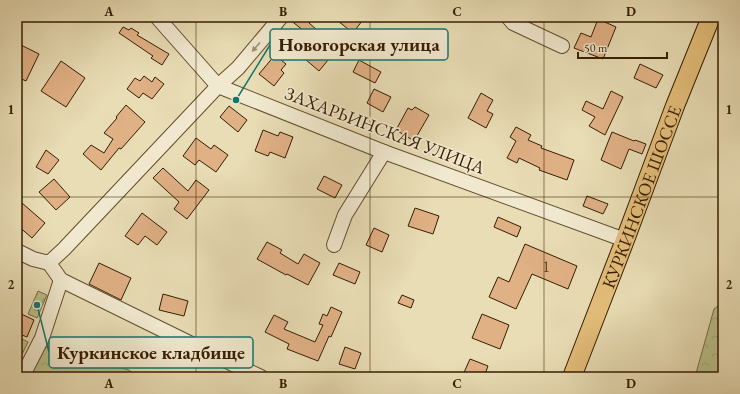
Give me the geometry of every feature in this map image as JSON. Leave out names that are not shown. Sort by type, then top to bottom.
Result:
[{"type":"main road","name":"КУРКИНСКОЕ ШОССЕ","points":[[572,377],[675,106],[711,17]]},
{"type":"street","name":"ЗАХАРЬИНСКАЯ УЛИЦА","points":[[157,17],[218,86],[384,152],[625,240]]},
{"type":"street","points":[[49,263],[218,86],[238,68],[281,17]]},
{"type":"street","points":[[508,17],[513,23],[562,46]]},
{"type":"street","points":[[334,245],[345,215],[384,152]]},
{"type":"street","points":[[17,251],[33,259],[49,263],[61,280],[261,377]]},
{"type":"street","points":[[22,377],[42,338],[61,280]]},
{"type":"green space","points":[[38,291],[47,295],[37,318],[28,314]]},
{"type":"green space","points":[[723,302],[723,377],[695,377],[714,309]]},
{"type":"green space","points":[[17,337],[28,342],[17,365]]},
{"type":"green space","points":[[48,347],[67,352],[88,351],[95,353],[114,366],[129,370],[137,377],[28,377],[42,349]]},
{"type":"building","points":[[289,17],[315,17],[309,23],[338,48],[319,71],[291,47],[304,31],[289,19]]},
{"type":"building","points":[[333,17],[365,17],[353,33]]},
{"type":"building","points":[[598,19],[616,27],[603,59],[574,48],[581,33],[591,37]]},
{"type":"building","points":[[123,27],[129,30],[131,28],[139,33],[137,35],[169,54],[162,65],[151,58],[153,56],[119,33]]},
{"type":"building","points":[[17,43],[39,54],[26,81],[17,77]]},
{"type":"building","points":[[275,55],[286,64],[281,70],[284,73],[274,86],[259,74]]},
{"type":"building","points":[[359,60],[381,72],[375,83],[353,72]]},
{"type":"building","points":[[61,61],[85,78],[66,107],[41,91]]},
{"type":"building","points":[[640,64],[663,75],[656,88],[634,78]]},
{"type":"building","points":[[144,76],[152,82],[155,77],[164,84],[152,99],[143,93],[139,98],[127,89],[135,78],[140,81]]},
{"type":"building","points":[[374,89],[391,97],[383,112],[367,103]]},
{"type":"building","points":[[611,91],[623,97],[605,135],[589,126],[595,117],[582,110],[586,101],[603,109]]},
{"type":"building","points":[[481,93],[493,100],[487,111],[493,114],[486,128],[468,118]]},
{"type":"building","points":[[126,105],[145,122],[121,149],[119,148],[101,170],[83,154],[91,145],[104,153],[113,139],[104,133]]},
{"type":"building","points":[[229,106],[247,120],[238,132],[220,117]]},
{"type":"building","points":[[415,107],[429,115],[414,141],[396,130],[408,108],[412,110]]},
{"type":"building","points":[[516,127],[531,135],[528,140],[542,146],[541,148],[574,160],[567,180],[539,170],[540,168],[519,158],[517,163],[507,158],[516,141],[510,137]]},
{"type":"building","points":[[263,130],[278,136],[280,132],[293,137],[285,158],[270,152],[268,156],[255,151]]},
{"type":"building","points":[[612,132],[646,144],[642,154],[629,149],[621,169],[601,160]]},
{"type":"building","points":[[196,138],[211,149],[214,145],[228,155],[216,172],[199,160],[195,165],[183,156]]},
{"type":"building","points":[[46,150],[59,160],[48,174],[36,167]]},
{"type":"building","points":[[163,168],[188,191],[196,180],[209,190],[187,219],[174,209],[179,202],[153,178]]},
{"type":"building","points":[[324,176],[342,185],[335,198],[317,189]]},
{"type":"building","points":[[54,179],[70,197],[56,210],[39,192]]},
{"type":"building","points":[[587,196],[608,204],[603,214],[583,206]]},
{"type":"building","points":[[22,203],[45,223],[32,238],[17,225],[17,209]]},
{"type":"building","points":[[415,208],[439,216],[433,234],[408,226]]},
{"type":"building","points":[[142,213],[167,232],[157,245],[145,236],[138,245],[125,236]]},
{"type":"building","points":[[498,217],[521,227],[517,237],[494,227]]},
{"type":"building","points":[[374,228],[389,235],[382,252],[366,245]]},
{"type":"building","points":[[267,242],[282,250],[280,253],[298,264],[304,254],[320,263],[308,285],[257,259]]},
{"type":"building","points":[[525,244],[577,266],[568,289],[532,274],[516,309],[489,297],[498,277],[509,282]]},
{"type":"building","points":[[99,263],[131,278],[121,300],[89,284]]},
{"type":"building","points":[[339,263],[360,272],[355,284],[333,275]]},
{"type":"building","points":[[163,294],[188,301],[184,316],[159,310]]},
{"type":"building","points":[[402,295],[414,300],[411,308],[398,303]]},
{"type":"building","points":[[331,307],[342,312],[318,361],[287,349],[289,344],[265,332],[274,315],[288,322],[284,329],[315,342],[323,325],[319,324],[323,314],[327,316]]},
{"type":"building","points":[[17,312],[34,320],[27,337],[17,333]]},
{"type":"building","points":[[482,314],[509,325],[500,349],[472,338]]},
{"type":"building","points":[[345,347],[361,353],[355,369],[339,364]]},
{"type":"building","points":[[470,359],[488,366],[484,377],[462,377]]},
{"type":"place","name":"Новогорская улица","points":[[236,100]]},
{"type":"place","name":"Куркинское кладбище","points":[[37,305]]}]
